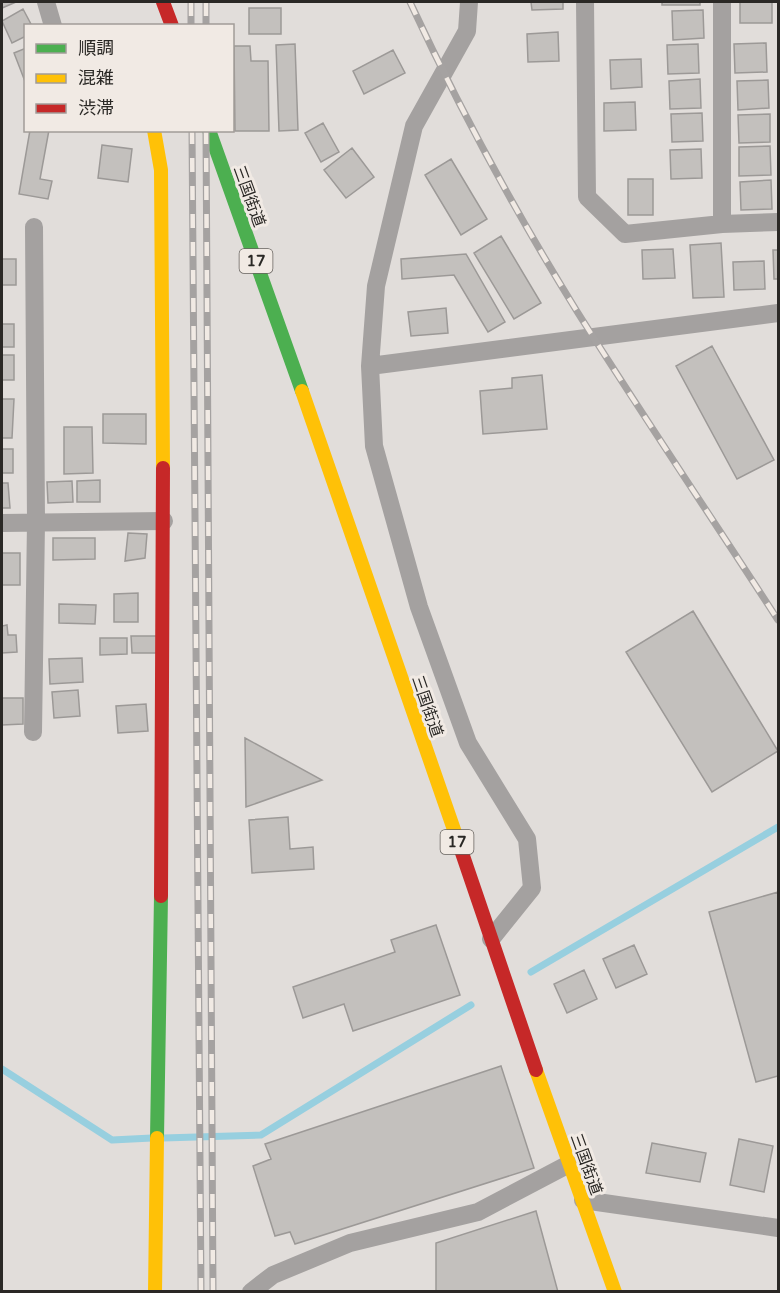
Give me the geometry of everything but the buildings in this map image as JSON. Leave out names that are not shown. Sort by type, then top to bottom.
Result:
[{"type":"main road","points":[[163,2],[171,24]]},
{"type":"main road","points":[[154,132],[161,170],[164,521],[155,1292]]},
{"type":"main road","name":"三国街道","points":[[210,132],[615,1292]]},
{"type":"street","points":[[46,2],[53,24]]},
{"type":"street","points":[[469,2],[467,31],[414,126],[376,286],[370,366],[374,446],[419,607],[468,743],[527,839],[532,888],[491,939]]},
{"type":"street","points":[[585,2],[587,197],[625,234],[722,224],[778,222]]},
{"type":"street","points":[[722,2],[722,224]]},
{"type":"street","points":[[33,732],[36,522],[34,227]]},
{"type":"street","points":[[370,366],[778,313]]},
{"type":"street","points":[[2,523],[164,521]]},
{"type":"street","points":[[251,1292],[273,1275],[350,1243],[478,1212],[569,1164]]},
{"type":"street","points":[[583,1200],[778,1228]]},
{"type":"waterway","points":[[531,972],[778,827]]},
{"type":"waterway","points":[[163,1138],[261,1135],[471,1005]]},
{"type":"waterway","points":[[2,1069],[112,1140],[152,1138]]},
{"type":"railway","points":[[191,2],[191,24]]},
{"type":"railway","points":[[206,2],[206,24]]},
{"type":"railway","points":[[410,2],[468,121],[555,275],[627,390],[778,620]]},
{"type":"railway","points":[[192,132],[201,1292]]},
{"type":"railway","points":[[206,132],[213,1292]]},
{"type":"traffic: fast","points":[[210,132],[302,391]]},
{"type":"traffic: fast","points":[[157,1138],[161,896]]},
{"type":"traffic: slow","points":[[154,132],[161,170],[163,468]]},
{"type":"traffic: slow","points":[[302,391],[460,847]]},
{"type":"traffic: slow","points":[[536,1070],[615,1292]]},
{"type":"traffic: slow","points":[[155,1292],[157,1138]]},
{"type":"traffic: jam","points":[[163,2],[171,24]]},
{"type":"traffic: jam","points":[[161,896],[163,468]]},
{"type":"traffic: jam","points":[[460,847],[536,1070]]}]
